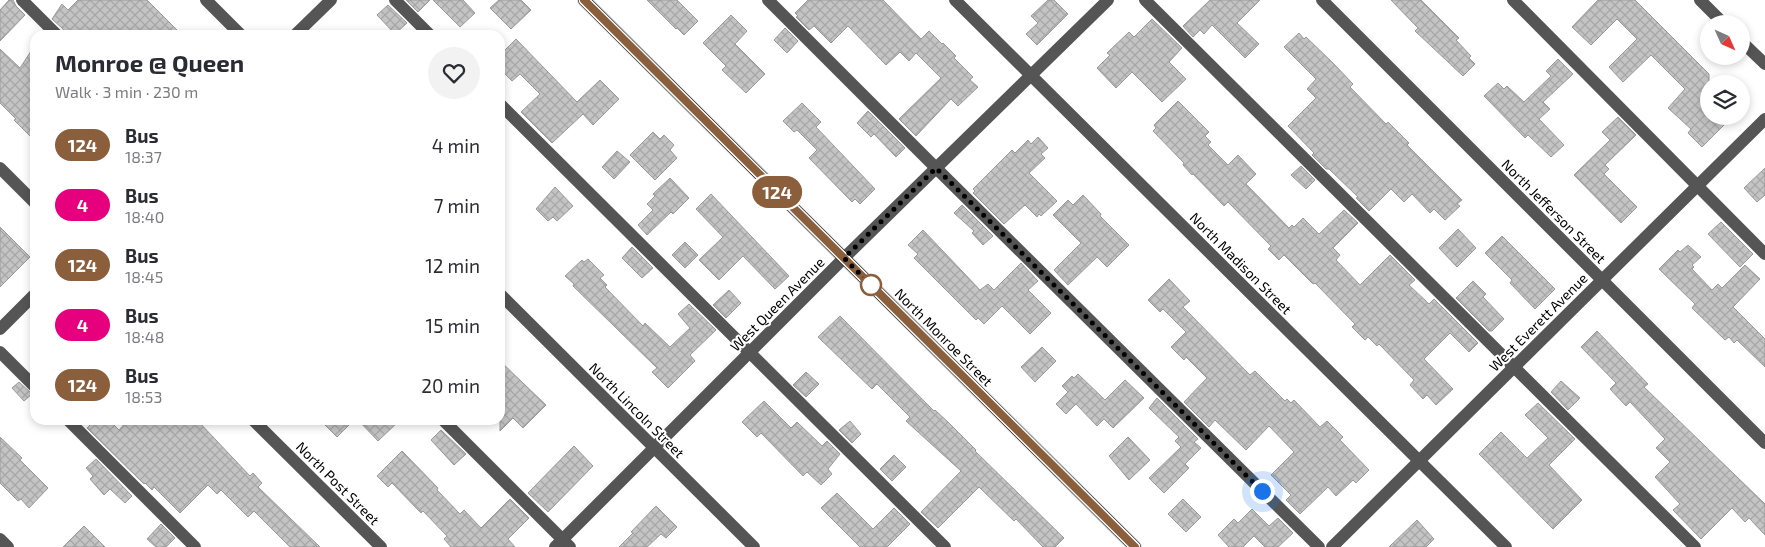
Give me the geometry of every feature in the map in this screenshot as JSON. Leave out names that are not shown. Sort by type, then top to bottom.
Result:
[{"type":"main road","name":"North Monroe Street","points":[[584,0],[1135,547]]},
{"type":"street","points":[[22,0],[52,30]]},
{"type":"street","points":[[206,0],[236,30]]},
{"type":"street","points":[[300,30],[331,0]]},
{"type":"street","points":[[395,0],[425,30]]},
{"type":"street","points":[[768,0],[1319,547]]},
{"type":"street","name":"North Madison Street","points":[[955,0],[1506,547]]},
{"type":"street","name":"West Queen Avenue","points":[[563,545],[654,448],[844,258],[1108,0]]},
{"type":"street","points":[[1145,0],[1695,547]]},
{"type":"street","name":"North Jefferson Street","points":[[1322,0],[1765,443]]},
{"type":"street","points":[[1513,0],[1765,254]]},
{"type":"street","points":[[1700,0],[1715,15]]},
{"type":"street","points":[[1750,49],[1765,64]]},
{"type":"street","points":[[505,109],[945,547]]},
{"type":"street","name":"West Everett Avenue","points":[[1332,547],[1765,119]]},
{"type":"street","points":[[0,168],[30,198]]},
{"type":"street","points":[[0,329],[30,299]]},
{"type":"street","name":"North Lincoln Street","points":[[505,299],[754,547]]},
{"type":"street","points":[[0,352],[30,382]]},
{"type":"street","points":[[73,425],[195,547]]},
{"type":"street","name":"North Post Street","points":[[258,425],[381,547]]},
{"type":"street","points":[[448,425],[563,545]]},
{"type":"street","points":[[0,539],[8,547]]},
{"type":"building","points":[[9,0],[13,0],[25,15],[0,41],[0,10]]},
{"type":"building","points":[[78,0],[147,0],[177,30],[63,30],[52,19],[62,4],[68,10]]},
{"type":"building","points":[[406,0],[430,0],[418,12]]},
{"type":"building","points":[[433,0],[463,0],[475,13],[460,27]]},
{"type":"building","points":[[499,0],[521,0],[531,10],[511,29],[490,8]]},
{"type":"building","points":[[647,0],[677,0],[698,21],[684,35]]},
{"type":"building","points":[[808,0],[883,0],[921,39],[929,31],[943,43],[956,56],[954,58],[973,77],[970,80],[978,87],[958,106],[951,99],[916,136],[899,119],[941,78],[916,53],[909,61],[900,52],[886,65],[848,26],[831,43],[814,26],[809,30],[796,17],[798,16],[795,13]]},
{"type":"building","points":[[1048,0],[1054,0],[1068,14],[1037,45],[1026,34],[1038,23],[1031,16]]},
{"type":"building","points":[[1210,0],[1260,0],[1237,23],[1259,44],[1245,58],[1212,25],[1204,34],[1200,30],[1193,37],[1183,26]]},
{"type":"building","points":[[1391,0],[1421,0],[1459,38],[1456,40],[1471,56],[1469,58],[1475,64],[1463,76],[1415,31],[1418,28]]},
{"type":"building","points":[[1598,0],[1635,0],[1709,74],[1700,75],[1700,125],[1724,125],[1702,147],[1688,133],[1691,129],[1668,108],[1685,89],[1651,55],[1623,82],[1609,67],[1637,39],[1617,19],[1591,45],[1572,27]]},
{"type":"building","points":[[388,5],[407,23],[399,30],[391,30],[377,15]]},
{"type":"building","points":[[731,15],[747,31],[735,44],[765,74],[746,93],[722,70],[726,66],[703,43]]},
{"type":"building","points":[[1152,19],[1182,48],[1169,62],[1186,79],[1162,102],[1132,72],[1116,88],[1097,68],[1110,55],[1107,53],[1129,32],[1134,37]]},
{"type":"building","points":[[785,28],[798,41],[787,53],[774,40]]},
{"type":"building","points":[[1299,33],[1304,39],[1306,37],[1333,63],[1353,84],[1350,87],[1386,124],[1388,122],[1409,143],[1407,145],[1462,200],[1457,204],[1460,206],[1445,220],[1434,209],[1430,213],[1412,194],[1404,202],[1391,189],[1369,211],[1356,198],[1358,197],[1312,155],[1314,153],[1288,126],[1316,98],[1307,89],[1316,79],[1284,47]]},
{"type":"building","points":[[516,39],[577,102],[600,80],[619,99],[593,125],[583,114],[552,143],[521,112],[540,94],[520,74],[512,81],[505,74],[505,50]]},
{"type":"building","points":[[0,49],[20,68],[30,53],[30,136],[0,103]]},
{"type":"building","points":[[1558,59],[1573,74],[1543,102],[1550,109],[1539,119],[1564,145],[1551,157],[1528,135],[1525,138],[1484,96],[1498,83],[1504,89],[1507,86],[1524,102],[1551,76],[1546,71]]},
{"type":"building","points":[[1178,101],[1209,132],[1205,136],[1211,142],[1208,145],[1228,165],[1238,155],[1256,174],[1246,184],[1289,228],[1292,225],[1294,227],[1303,218],[1319,234],[1344,210],[1358,223],[1333,248],[1340,255],[1336,260],[1360,285],[1390,255],[1415,280],[1409,285],[1429,304],[1434,299],[1478,343],[1469,352],[1450,333],[1424,359],[1453,389],[1436,405],[1427,395],[1423,399],[1410,385],[1414,380],[1379,344],[1377,346],[1368,337],[1365,340],[1352,327],[1355,324],[1315,283],[1312,283],[1284,255],[1279,260],[1268,249],[1271,246],[1228,202],[1224,206],[1192,175],[1183,165],[1184,163],[1153,131],[1156,128],[1154,125]]},
{"type":"building","points":[[802,103],[821,122],[816,127],[875,189],[860,204],[855,199],[852,202],[809,158],[817,150],[797,130],[794,132],[783,121]]},
{"type":"building","points":[[868,111],[905,148],[896,157],[874,134],[871,137],[857,123]]},
{"type":"building","points":[[1618,117],[1636,135],[1605,165],[1609,169],[1604,174],[1637,207],[1621,223],[1574,175],[1610,140],[1602,132]]},
{"type":"building","points":[[653,132],[660,139],[664,135],[674,145],[670,150],[677,158],[655,180],[630,155]]},
{"type":"building","points":[[1038,137],[1048,148],[1041,154],[1045,158],[1029,173],[1057,201],[1041,216],[1039,214],[1037,217],[1025,205],[1004,224],[973,193],[975,191],[973,189],[1012,150],[1015,153],[1028,140],[1031,144]]},
{"type":"building","points":[[617,151],[630,162],[614,179],[602,167]]},
{"type":"building","points":[[1301,166],[1315,180],[1306,189],[1291,175]]},
{"type":"building","points":[[1765,168],[1765,195],[1757,202],[1744,188]]},
{"type":"building","points":[[670,178],[689,198],[647,235],[638,225],[653,210],[647,204],[655,196],[653,194]]},
{"type":"building","points":[[555,187],[573,206],[557,221],[553,217],[548,221],[536,209]]},
{"type":"building","points":[[711,194],[789,276],[775,289],[743,256],[719,280],[699,260],[723,237],[696,209]]},
{"type":"building","points":[[1083,195],[1101,214],[1100,216],[1129,245],[1107,267],[1097,257],[1068,285],[1054,270],[1081,243],[1053,215],[1068,200],[1073,205]]},
{"type":"building","points":[[962,205],[993,236],[983,245],[972,233],[974,231],[954,213]]},
{"type":"building","points":[[1721,222],[1753,254],[1740,267],[1708,234]]},
{"type":"building","points":[[0,227],[30,257],[0,287]]},
{"type":"building","points":[[1458,229],[1476,248],[1457,267],[1439,248]]},
{"type":"building","points":[[923,230],[980,290],[988,284],[994,290],[1021,263],[1038,281],[1028,290],[1051,313],[1030,334],[1002,306],[984,324],[978,318],[976,320],[914,258],[918,254],[908,245]]},
{"type":"building","points":[[1502,236],[1555,289],[1535,309],[1510,283],[1512,280],[1485,253]]},
{"type":"building","points":[[685,242],[698,255],[685,268],[672,255]]},
{"type":"building","points":[[1688,245],[1701,257],[1692,265],[1694,267],[1692,269],[1712,290],[1718,284],[1722,288],[1745,265],[1760,279],[1733,307],[1765,339],[1765,367],[1737,340],[1734,343],[1729,337],[1725,340],[1692,308],[1695,304],[1659,269],[1678,250],[1680,252]]},
{"type":"building","points":[[632,247],[653,268],[642,278],[622,258]]},
{"type":"building","points":[[588,259],[604,275],[600,278],[607,285],[605,287],[643,326],[645,323],[670,347],[690,328],[678,314],[689,304],[716,330],[690,355],[695,361],[668,388],[652,372],[657,368],[565,276],[582,260],[584,262]]},
{"type":"building","points":[[1169,279],[1190,301],[1183,307],[1250,375],[1255,371],[1285,401],[1287,399],[1291,403],[1294,400],[1320,427],[1327,421],[1343,437],[1340,440],[1369,470],[1356,483],[1353,480],[1336,496],[1328,487],[1300,514],[1286,500],[1291,495],[1271,475],[1294,452],[1269,426],[1246,450],[1215,420],[1209,427],[1184,402],[1207,378],[1186,357],[1184,360],[1171,347],[1186,332],[1163,309],[1160,312],[1148,300]]},
{"type":"building","points":[[1473,281],[1486,294],[1483,297],[1504,319],[1492,331],[1489,331],[1456,298]]},
{"type":"building","points":[[729,290],[741,303],[726,318],[713,305]]},
{"type":"building","points":[[840,316],[1064,538],[1055,547],[1043,547],[1016,519],[1014,521],[979,487],[938,528],[921,512],[961,471],[906,421],[910,417],[877,384],[872,389],[818,337]]},
{"type":"building","points":[[1597,331],[1648,384],[1644,387],[1765,504],[1765,535],[1749,518],[1745,522],[1732,508],[1701,539],[1673,510],[1680,504],[1655,477],[1670,462],[1656,448],[1665,439],[1630,402],[1626,406],[1610,389],[1616,383],[1581,347]]},
{"type":"building","points":[[1042,347],[1056,361],[1035,382],[1021,367]]},
{"type":"building","points":[[505,366],[546,405],[523,428],[513,418],[500,431],[500,425],[505,425]]},
{"type":"building","points":[[806,372],[819,384],[806,397],[793,385]]},
{"type":"building","points":[[1078,374],[1105,400],[1125,380],[1144,398],[1113,428],[1104,419],[1097,426],[1076,404],[1066,414],[1056,404],[1068,392],[1062,386],[1072,376],[1074,378]]},
{"type":"building","points":[[1561,381],[1580,398],[1568,410],[1551,392]]},
{"type":"building","points":[[19,382],[30,392],[30,396],[24,401],[12,388]]},
{"type":"building","points":[[1157,398],[1198,439],[1194,442],[1201,448],[1185,464],[1189,468],[1164,493],[1149,478],[1181,447],[1175,441],[1179,437],[1149,408]]},
{"type":"building","points":[[764,401],[791,428],[797,422],[822,446],[827,441],[840,454],[828,469],[832,474],[821,485],[807,472],[803,476],[761,433],[757,437],[742,422]]},
{"type":"building","points":[[1538,403],[1575,439],[1549,465],[1582,500],[1553,529],[1479,454],[1501,432],[1527,458],[1548,438],[1525,415]]},
{"type":"building","points":[[850,421],[861,434],[852,443],[839,430]]},
{"type":"building","points":[[90,425],[114,425],[119,430],[124,425],[202,425],[250,476],[253,473],[262,483],[258,487],[320,547],[290,547],[254,511],[248,517],[221,490],[217,494],[208,485],[180,513],[154,487],[152,490],[144,484],[87,428]]},
{"type":"building","points":[[325,425],[349,425],[337,437]]},
{"type":"building","points":[[363,425],[395,425],[378,441]]},
{"type":"building","points":[[441,430],[466,454],[454,465],[431,440]]},
{"type":"building","points":[[0,437],[22,458],[20,460],[48,488],[29,508],[21,499],[18,501],[0,483]]},
{"type":"building","points":[[1128,437],[1150,460],[1129,480],[1109,456]]},
{"type":"building","points":[[574,446],[593,466],[548,512],[528,493]]},
{"type":"building","points":[[402,451],[460,514],[464,510],[481,528],[510,499],[529,518],[508,539],[515,547],[451,547],[444,539],[447,536],[423,511],[421,513],[392,483],[388,487],[377,476]]},
{"type":"building","points":[[894,455],[906,467],[892,481],[880,469]]},
{"type":"building","points":[[96,459],[132,496],[125,503],[110,489],[104,495],[90,479],[93,476],[86,468]]},
{"type":"building","points":[[837,493],[873,529],[894,508],[910,524],[887,547],[860,547],[821,508]]},
{"type":"building","points":[[1183,499],[1201,517],[1186,532],[1168,514]]},
{"type":"building","points":[[656,506],[677,527],[666,538],[661,534],[647,547],[619,547],[633,533],[631,532]]},
{"type":"building","points":[[1252,509],[1269,526],[1278,518],[1293,533],[1278,547],[1265,547],[1254,536],[1243,547],[1229,547],[1218,535],[1234,519],[1238,523]]},
{"type":"building","points":[[1417,520],[1434,539],[1426,547],[1389,547]]},
{"type":"building","points":[[161,524],[175,538],[166,547],[156,547],[147,539]]},
{"type":"building","points":[[84,526],[105,547],[63,547]]},
{"type":"bus line","name":"124","points":[[584,0],[1135,547]]},
{"type":"route","points":[[871,285],[844,258],[936,168],[1262,491]]}]
